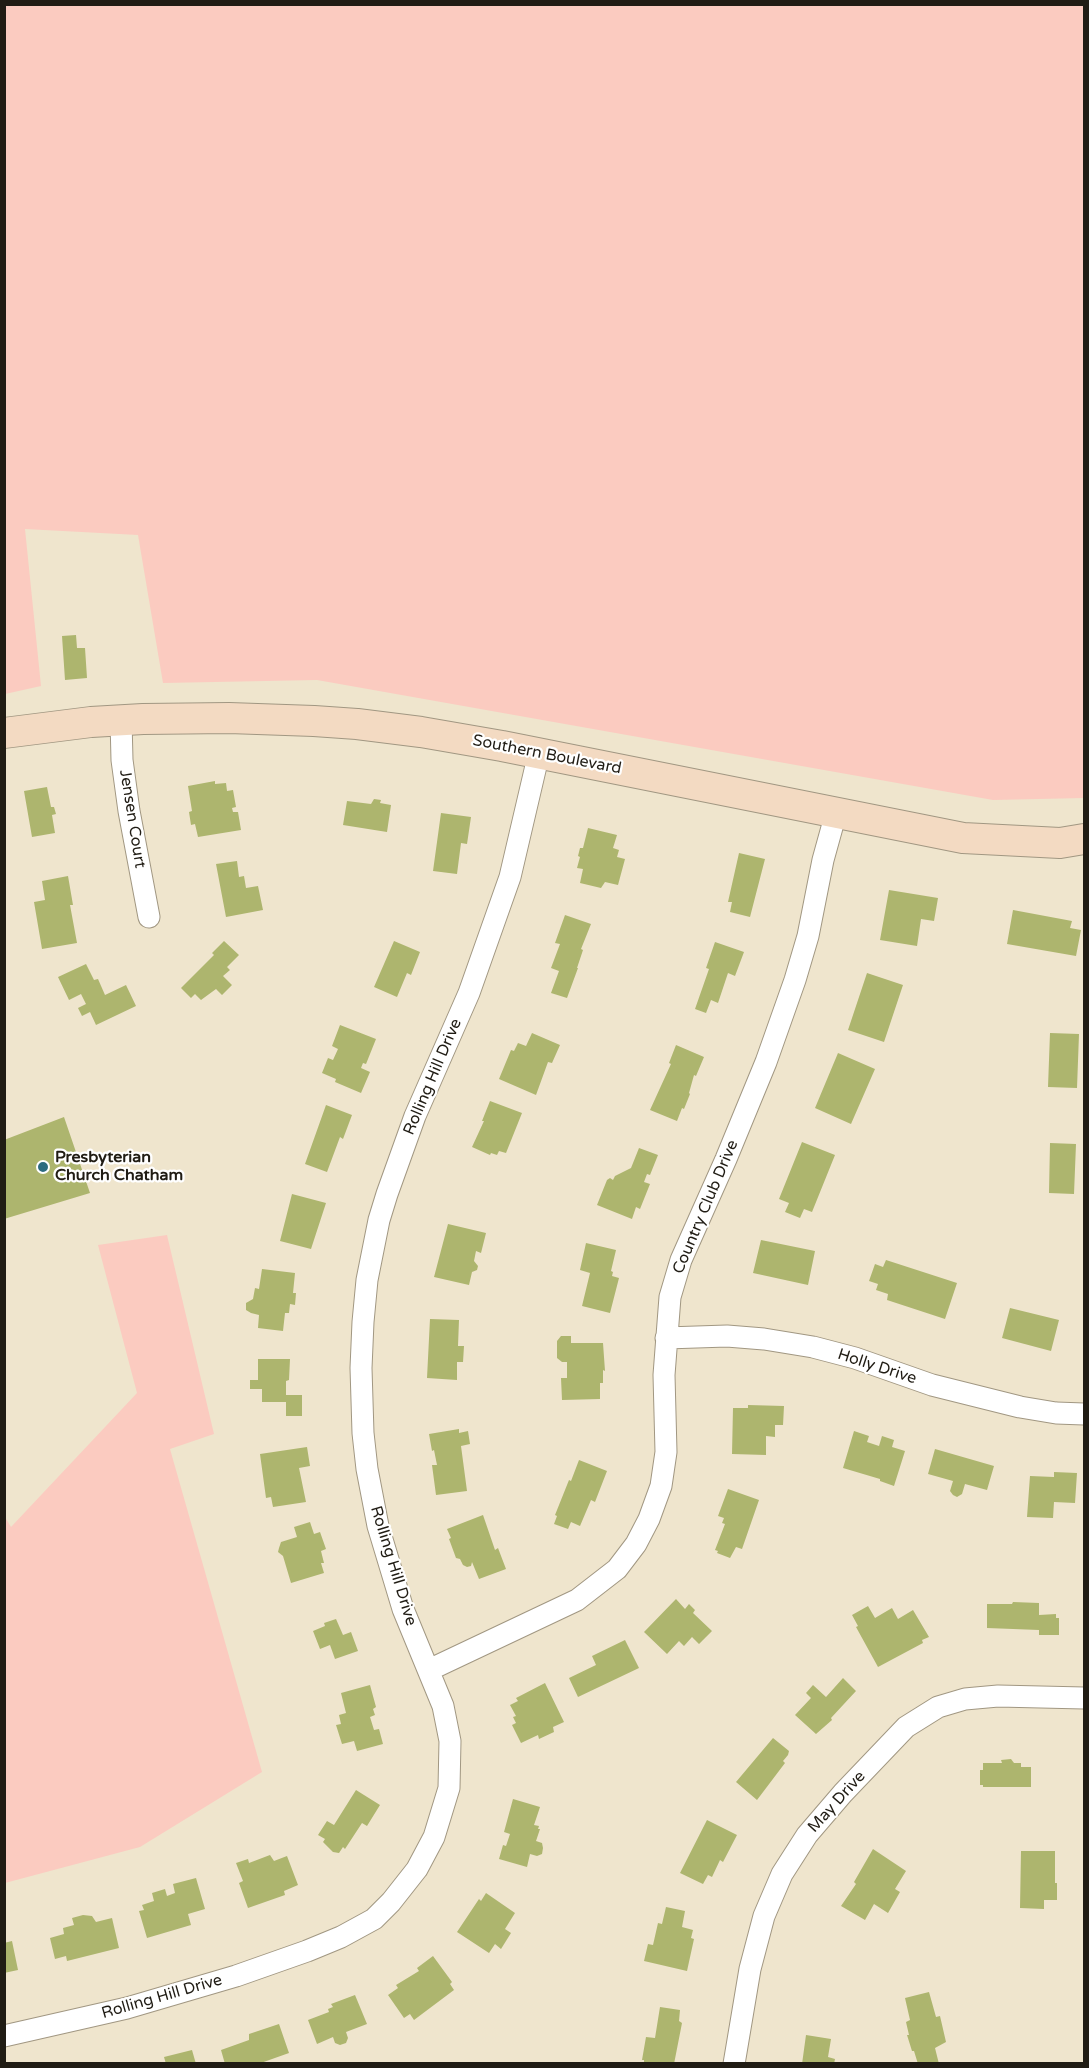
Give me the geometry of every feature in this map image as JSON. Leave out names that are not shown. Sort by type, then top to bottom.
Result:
[{"type":"main road","name":"Southern Boulevard","points":[[4,733],[121,720],[230,718],[325,721],[421,732],[539,753],[963,838],[1060,843],[1084,839]]},
{"type":"street","name":"Jensen Court","points":[[121,720],[122,760],[129,811],[149,917]]},
{"type":"street","name":"Rolling Hill Drive","points":[[4,2036],[127,2008],[236,1976],[341,1937],[374,1919],[391,1902],[417,1869],[434,1837],[449,1788],[450,1741],[443,1707],[403,1609],[388,1562],[378,1526],[367,1469],[363,1433],[361,1368],[368,1280],[379,1220],[398,1161],[415,1116],[469,993],[510,877],[539,753]]},
{"type":"street","name":"Country Club Drive","points":[[429,1670],[577,1600],[617,1569],[636,1544],[650,1519],[664,1472],[666,1452],[664,1376],[670,1298],[681,1260],[766,1062],[795,980],[808,936],[823,860],[836,813]]},
{"type":"street","name":"Holly Drive","points":[[666,1338],[727,1336],[813,1347],[932,1385],[1056,1413],[1084,1414]]},
{"type":"street","name":"May Drive","points":[[734,2064],[750,1969],[764,1916],[782,1874],[807,1835],[882,1752],[921,1716],[949,1703],[998,1696],[1084,1698]]},
{"type":"shaded area","points":[[4,5],[1084,5],[1084,798],[993,800],[317,680],[163,683],[138,535],[25,529],[41,686],[5,694]]},
{"type":"shaded area","points":[[167,1235],[214,1434],[170,1449],[262,1772],[140,1847],[5,1883],[5,1517],[11,1527],[137,1393],[98,1245]]},
{"type":"building","points":[[76,635],[77,648],[85,648],[87,678],[65,680],[62,636]]},
{"type":"building","points":[[215,781],[215,784],[226,783],[227,791],[233,790],[236,807],[232,808],[233,812],[238,812],[241,830],[198,837],[195,824],[191,825],[189,812],[192,811],[188,786]]},
{"type":"building","points":[[47,787],[51,807],[54,807],[56,814],[52,815],[55,833],[32,837],[24,791]]},
{"type":"building","points":[[374,799],[391,805],[387,832],[343,825],[347,801],[371,804]]},
{"type":"building","points":[[441,813],[471,817],[467,844],[461,843],[457,874],[433,871]]},
{"type":"building","points":[[588,828],[617,835],[613,848],[619,850],[617,857],[625,859],[618,885],[605,882],[601,888],[580,883],[583,869],[577,868],[580,857],[578,856],[580,848],[583,848]]},
{"type":"building","points":[[739,853],[765,859],[750,917],[730,912],[732,902],[728,902]]},
{"type":"building","points":[[237,861],[239,877],[244,876],[246,888],[258,886],[263,910],[226,917],[216,864]]},
{"type":"building","points":[[68,876],[73,905],[70,905],[77,943],[42,949],[34,902],[45,900],[42,881]]},
{"type":"building","points":[[889,890],[938,898],[934,921],[921,919],[917,946],[880,940]]},
{"type":"building","points":[[1013,910],[1072,921],[1070,928],[1081,930],[1076,956],[1007,944]]},
{"type":"building","points":[[565,915],[591,924],[567,998],[551,993],[559,971],[551,968],[560,944],[555,943]]},
{"type":"building","points":[[224,941],[239,955],[227,967],[230,970],[223,976],[232,985],[222,995],[216,989],[201,1000],[195,994],[191,998],[181,988],[214,955],[212,953]]},
{"type":"building","points":[[394,941],[420,952],[411,975],[407,973],[397,997],[374,987]]},
{"type":"building","points":[[715,942],[744,952],[735,976],[728,973],[718,1003],[711,1000],[706,1013],[695,1009],[709,969],[706,968]]},
{"type":"building","points":[[86,964],[94,980],[98,979],[105,995],[126,985],[136,1006],[96,1025],[90,1012],[82,1016],[78,1008],[86,1004],[81,994],[69,1000],[58,977]]},
{"type":"building","points":[[867,973],[903,985],[884,1042],[848,1030]]},
{"type":"building","points":[[340,1025],[376,1039],[366,1064],[363,1063],[361,1068],[370,1072],[361,1093],[335,1082],[336,1079],[322,1073],[328,1058],[333,1060],[338,1049],[332,1046]]},
{"type":"building","points":[[532,1033],[560,1045],[552,1063],[548,1062],[536,1095],[499,1079],[511,1050],[514,1051],[518,1043],[526,1046]]},
{"type":"building","points":[[1050,1033],[1079,1034],[1077,1088],[1048,1087]]},
{"type":"building","points":[[676,1045],[704,1057],[696,1076],[694,1075],[690,1094],[677,1121],[650,1110],[671,1064],[669,1063]]},
{"type":"building","points":[[838,1053],[875,1069],[851,1124],[815,1108]]},
{"type":"building","points":[[490,1101],[522,1113],[506,1153],[499,1151],[497,1155],[491,1153],[490,1155],[472,1147]]},
{"type":"building","points":[[326,1105],[352,1115],[343,1139],[340,1137],[327,1172],[305,1164]]},
{"type":"building","name":"Presbyterian Church Chatham","points":[[64,1117],[90,1193],[4,1219],[4,1140]]},
{"type":"building","points":[[802,1142],[835,1155],[812,1212],[804,1209],[800,1218],[785,1212],[789,1203],[779,1199]]},
{"type":"building","points":[[1050,1143],[1076,1144],[1074,1194],[1049,1193]]},
{"type":"building","points":[[639,1148],[658,1155],[650,1175],[647,1174],[644,1182],[650,1184],[640,1209],[636,1207],[632,1219],[597,1205],[607,1180],[610,1178],[613,1180],[615,1176],[631,1168]]},
{"type":"building","points":[[292,1194],[326,1203],[311,1249],[280,1241]]},
{"type":"building","points":[[448,1224],[486,1233],[481,1253],[476,1251],[474,1261],[478,1266],[477,1270],[472,1272],[469,1285],[434,1277]]},
{"type":"building","points":[[761,1240],[815,1251],[808,1285],[753,1273]]},
{"type":"building","points":[[586,1243],[616,1250],[611,1271],[612,1276],[619,1278],[610,1313],[582,1306],[590,1273],[580,1270]]},
{"type":"building","points":[[886,1260],[957,1283],[945,1319],[887,1300],[888,1294],[876,1290],[878,1284],[869,1281],[875,1264],[883,1267]]},
{"type":"building","points":[[262,1269],[295,1273],[293,1293],[296,1293],[295,1305],[290,1304],[289,1313],[285,1313],[283,1331],[258,1328],[259,1315],[246,1310],[246,1303],[253,1299],[255,1288],[259,1289]]},
{"type":"building","points":[[1010,1308],[1059,1320],[1051,1351],[1002,1338]]},
{"type":"building","points":[[430,1319],[459,1320],[458,1346],[464,1346],[463,1362],[457,1362],[457,1380],[427,1378]]},
{"type":"building","points":[[561,1336],[571,1336],[571,1343],[603,1343],[605,1371],[603,1370],[603,1383],[600,1383],[600,1399],[562,1400],[561,1378],[567,1378],[567,1362],[562,1362],[557,1358],[557,1341]]},
{"type":"building","points":[[258,1359],[290,1359],[286,1395],[302,1395],[302,1416],[286,1416],[286,1402],[262,1402],[262,1389],[250,1389],[250,1380],[258,1380]]},
{"type":"building","points":[[748,1405],[784,1406],[783,1425],[775,1425],[775,1437],[766,1436],[766,1455],[732,1454],[733,1408],[748,1408]]},
{"type":"building","points":[[459,1429],[459,1433],[468,1431],[470,1444],[461,1446],[467,1491],[436,1495],[432,1465],[437,1465],[429,1434]]},
{"type":"building","points":[[854,1431],[869,1436],[867,1442],[879,1446],[882,1436],[894,1440],[892,1447],[905,1451],[894,1486],[880,1479],[843,1468]]},
{"type":"building","points":[[307,1447],[310,1466],[299,1468],[306,1502],[273,1507],[271,1497],[266,1498],[260,1454]]},
{"type":"building","points":[[935,1449],[994,1466],[987,1490],[965,1484],[962,1494],[957,1497],[953,1495],[950,1491],[953,1481],[928,1474]]},
{"type":"building","points":[[579,1460],[607,1471],[595,1502],[591,1500],[580,1526],[571,1522],[568,1529],[554,1524],[557,1516],[555,1515]]},
{"type":"building","points":[[1054,1472],[1077,1473],[1075,1503],[1054,1502],[1053,1518],[1027,1517],[1030,1476],[1054,1477]]},
{"type":"building","points":[[728,1489],[759,1500],[742,1549],[736,1547],[730,1558],[715,1550],[725,1524],[722,1523],[724,1518],[718,1516]]},
{"type":"building","points":[[483,1515],[495,1550],[498,1548],[506,1569],[479,1579],[472,1562],[471,1566],[467,1567],[456,1558],[447,1529]]},
{"type":"building","points":[[310,1522],[314,1534],[320,1532],[326,1549],[321,1551],[324,1573],[291,1583],[283,1556],[278,1552],[279,1548],[281,1542],[297,1537],[294,1527]]},
{"type":"building","points":[[676,1599],[685,1609],[689,1604],[695,1610],[693,1613],[712,1631],[699,1644],[692,1637],[684,1646],[679,1641],[667,1654],[644,1632]]},
{"type":"building","points":[[1013,1602],[1039,1603],[1039,1615],[1056,1614],[1056,1618],[1059,1618],[1059,1635],[1039,1635],[1039,1630],[987,1628],[987,1604],[1012,1604]]},
{"type":"building","points":[[868,1606],[875,1618],[892,1608],[898,1619],[913,1610],[929,1637],[922,1640],[923,1643],[878,1667],[852,1615]]},
{"type":"building","points":[[336,1619],[343,1635],[351,1632],[358,1651],[335,1659],[330,1645],[320,1649],[313,1631],[325,1626],[324,1623]]},
{"type":"building","points":[[625,1640],[639,1668],[578,1697],[569,1678],[596,1665],[592,1656]]},
{"type":"building","points":[[843,1678],[856,1691],[831,1718],[832,1720],[816,1734],[795,1715],[811,1698],[806,1693],[813,1685],[826,1697]]},
{"type":"building","points":[[545,1683],[564,1722],[553,1727],[554,1732],[539,1739],[538,1735],[521,1743],[512,1725],[516,1723],[513,1717],[516,1716],[510,1705],[518,1701],[516,1698]]},
{"type":"building","points":[[370,1685],[376,1707],[373,1709],[375,1715],[370,1717],[374,1730],[379,1729],[383,1744],[357,1751],[354,1741],[342,1744],[336,1725],[341,1724],[339,1715],[346,1713],[341,1693]]},
{"type":"building","points":[[773,1738],[789,1751],[788,1755],[783,1761],[785,1763],[757,1800],[736,1782]]},
{"type":"building","points":[[1011,1759],[1014,1763],[1021,1763],[1021,1767],[1031,1767],[1031,1787],[983,1787],[980,1785],[980,1770],[983,1770],[983,1763],[1002,1763],[1001,1760]]},
{"type":"building","points":[[356,1790],[380,1805],[367,1826],[362,1823],[345,1849],[343,1847],[339,1853],[333,1852],[323,1842],[325,1839],[318,1835],[327,1821],[334,1825]]},
{"type":"building","points":[[513,1799],[540,1807],[534,1825],[539,1826],[538,1829],[540,1829],[536,1841],[542,1843],[542,1854],[537,1856],[530,1854],[527,1867],[499,1859],[503,1845],[506,1846],[510,1834],[504,1832]]},
{"type":"building","points":[[707,1820],[737,1835],[723,1862],[720,1860],[712,1877],[708,1875],[703,1884],[680,1873]]},
{"type":"building","points":[[873,1849],[906,1871],[895,1889],[900,1892],[888,1913],[874,1904],[865,1920],[841,1906],[856,1884],[854,1882]]},
{"type":"building","points":[[1021,1851],[1055,1851],[1057,1900],[1044,1900],[1044,1909],[1020,1908]]},
{"type":"building","points":[[270,1855],[274,1861],[287,1856],[298,1885],[284,1891],[285,1895],[248,1908],[239,1883],[243,1881],[236,1863],[248,1859],[249,1863]]},
{"type":"building","points":[[196,1878],[205,1909],[188,1914],[191,1925],[147,1938],[139,1911],[144,1910],[142,1905],[154,1901],[152,1893],[165,1889],[167,1896],[175,1893],[173,1884]]},
{"type":"building","points":[[486,1893],[515,1913],[505,1929],[511,1933],[501,1949],[495,1944],[489,1953],[457,1932],[479,1899],[481,1901]]},
{"type":"building","points":[[666,1907],[685,1911],[682,1927],[693,1930],[691,1938],[694,1939],[687,1971],[644,1961],[648,1944],[653,1945],[658,1923],[662,1924]]},
{"type":"building","points":[[83,1915],[92,1916],[96,1922],[112,1918],[119,1948],[67,1961],[66,1956],[55,1959],[50,1938],[64,1934],[63,1928],[74,1925],[72,1918]]},
{"type":"building","points":[[12,1941],[18,1970],[4,1973],[4,1943]]},
{"type":"building","points":[[433,1956],[452,1982],[450,1984],[454,1990],[414,2020],[410,2014],[404,2018],[388,1995],[398,1988],[396,1985],[419,1971],[417,1968]]},
{"type":"building","points":[[929,1992],[936,2017],[940,2016],[946,2042],[935,2048],[939,2064],[918,2064],[907,2035],[909,2035],[906,2022],[910,2020],[905,1998]]},
{"type":"building","points":[[355,1995],[367,2024],[346,2032],[348,2038],[346,2043],[340,2045],[335,2043],[333,2037],[317,2044],[308,2020],[329,2012],[328,2009],[333,2007],[331,2004]]},
{"type":"building","points":[[660,2007],[680,2010],[679,2021],[682,2023],[674,2064],[644,2064],[642,2060],[646,2037],[655,2038]]},
{"type":"building","points":[[279,2024],[289,2053],[258,2064],[225,2064],[221,2050],[249,2040],[249,2034]]},
{"type":"building","points":[[806,2035],[831,2039],[828,2057],[835,2059],[834,2064],[802,2064]]},
{"type":"building","points":[[192,2050],[196,2064],[166,2064],[164,2057]]},
{"type":"place","name":"Presbyterian Church Chatham","points":[[43,1167]]}]
